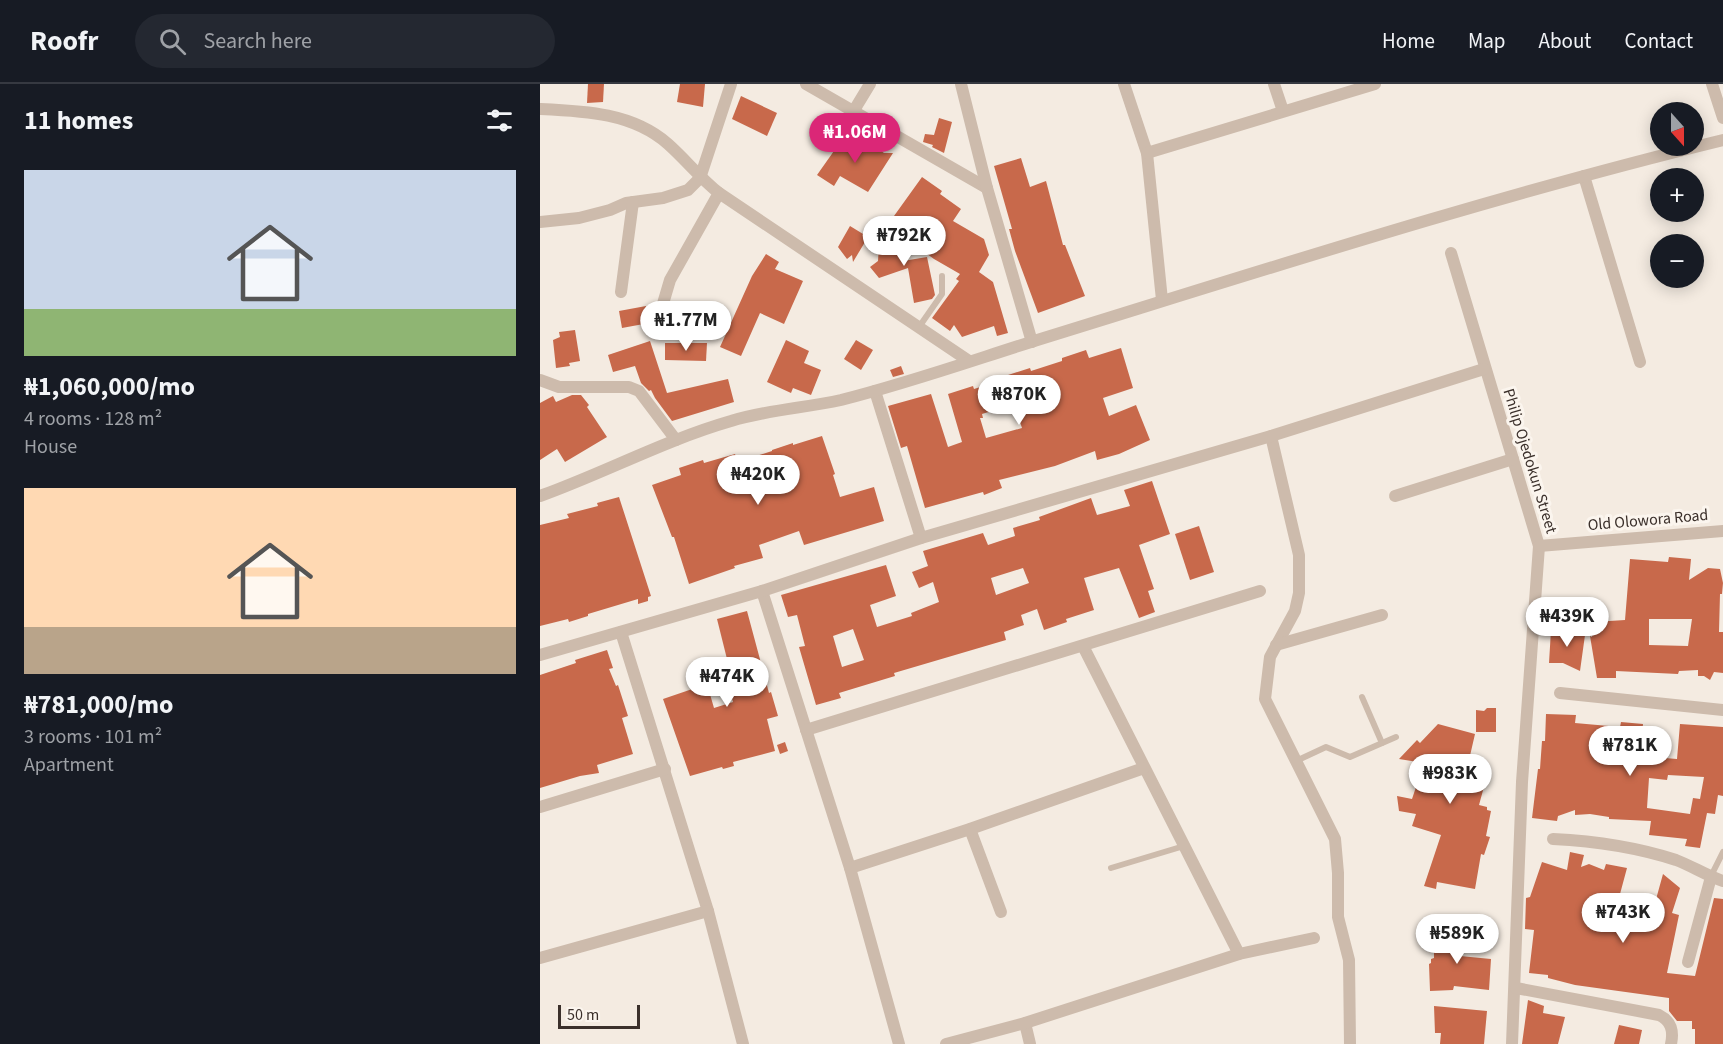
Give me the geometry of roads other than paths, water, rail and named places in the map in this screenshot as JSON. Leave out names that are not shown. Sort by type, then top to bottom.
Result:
[{"type":"street","points":[[540,222],[579,218],[633,202],[677,195],[688,190],[700,178],[731,84]]},
{"type":"street","points":[[806,84],[987,188]]},
{"type":"street","points":[[853,112],[870,84]]},
{"type":"street","points":[[961,84],[987,188],[1032,342]]},
{"type":"street","points":[[1124,84],[1148,153],[1162,300]]},
{"type":"street","points":[[1274,84],[1282,111]]},
{"type":"street","points":[[1148,153],[1375,84]]},
{"type":"street","points":[[1712,84],[1723,118]]},
{"type":"street","points":[[540,109],[588,111],[622,119],[646,129],[666,142],[700,178],[719,193],[969,361]]},
{"type":"street","points":[[540,496],[577,483],[676,440],[733,420],[824,404],[875,391],[1162,300],[1437,217],[1723,140]]},
{"type":"street","points":[[1584,176],[1640,362]]},
{"type":"street","points":[[660,327],[662,308],[670,280],[719,193]]},
{"type":"street","points":[[621,292],[633,202]]},
{"type":"street","name":"Philip Ojedokun Street","points":[[1450,253],[1539,546],[1522,782],[1516,988],[1512,1044]]},
{"type":"street","points":[[540,655],[762,591],[921,538],[1271,436],[1484,369]]},
{"type":"street","points":[[540,380],[559,387],[629,387],[639,391],[676,440]]},
{"type":"street","points":[[875,391],[921,538]]},
{"type":"street","points":[[1271,436],[1301,569],[1295,611],[1270,657],[1265,699],[1335,839],[1338,917],[1349,960],[1350,1044]]},
{"type":"street","points":[[1395,496],[1513,459]]},
{"type":"street","name":"Old Olowora Road","points":[[1539,546],[1723,531]]},
{"type":"street","points":[[762,591],[850,868],[899,1044]]},
{"type":"street","points":[[806,730],[1260,591]]},
{"type":"street","points":[[1276,645],[1382,615]]},
{"type":"street","points":[[621,632],[708,911],[743,1044]]},
{"type":"street","points":[[1083,645],[1239,954]]},
{"type":"street","points":[[1560,693],[1723,710]]},
{"type":"street","points":[[850,868],[1144,768]]},
{"type":"street","points":[[540,807],[665,769]]},
{"type":"street","points":[[970,829],[1001,912]]},
{"type":"street","points":[[1552,839],[1585,841],[1647,851],[1679,861],[1717,879],[1688,962]]},
{"type":"street","points":[[540,958],[708,911]]},
{"type":"street","points":[[946,1044],[1025,1023],[1239,954],[1314,938]]},
{"type":"street","points":[[1516,988],[1659,1015],[1671,1026],[1673,1036],[1671,1044]]},
{"type":"street","points":[[1025,1023],[1030,1044]]},
{"type":"lane","points":[[919,327],[942,294],[942,276]]},
{"type":"lane","points":[[1362,697],[1382,743]]},
{"type":"lane","points":[[1296,761],[1326,747],[1350,757],[1396,737]]},
{"type":"lane","points":[[1111,868],[1185,846]]},
{"type":"lane","points":[[1717,879],[1723,852]]}]
